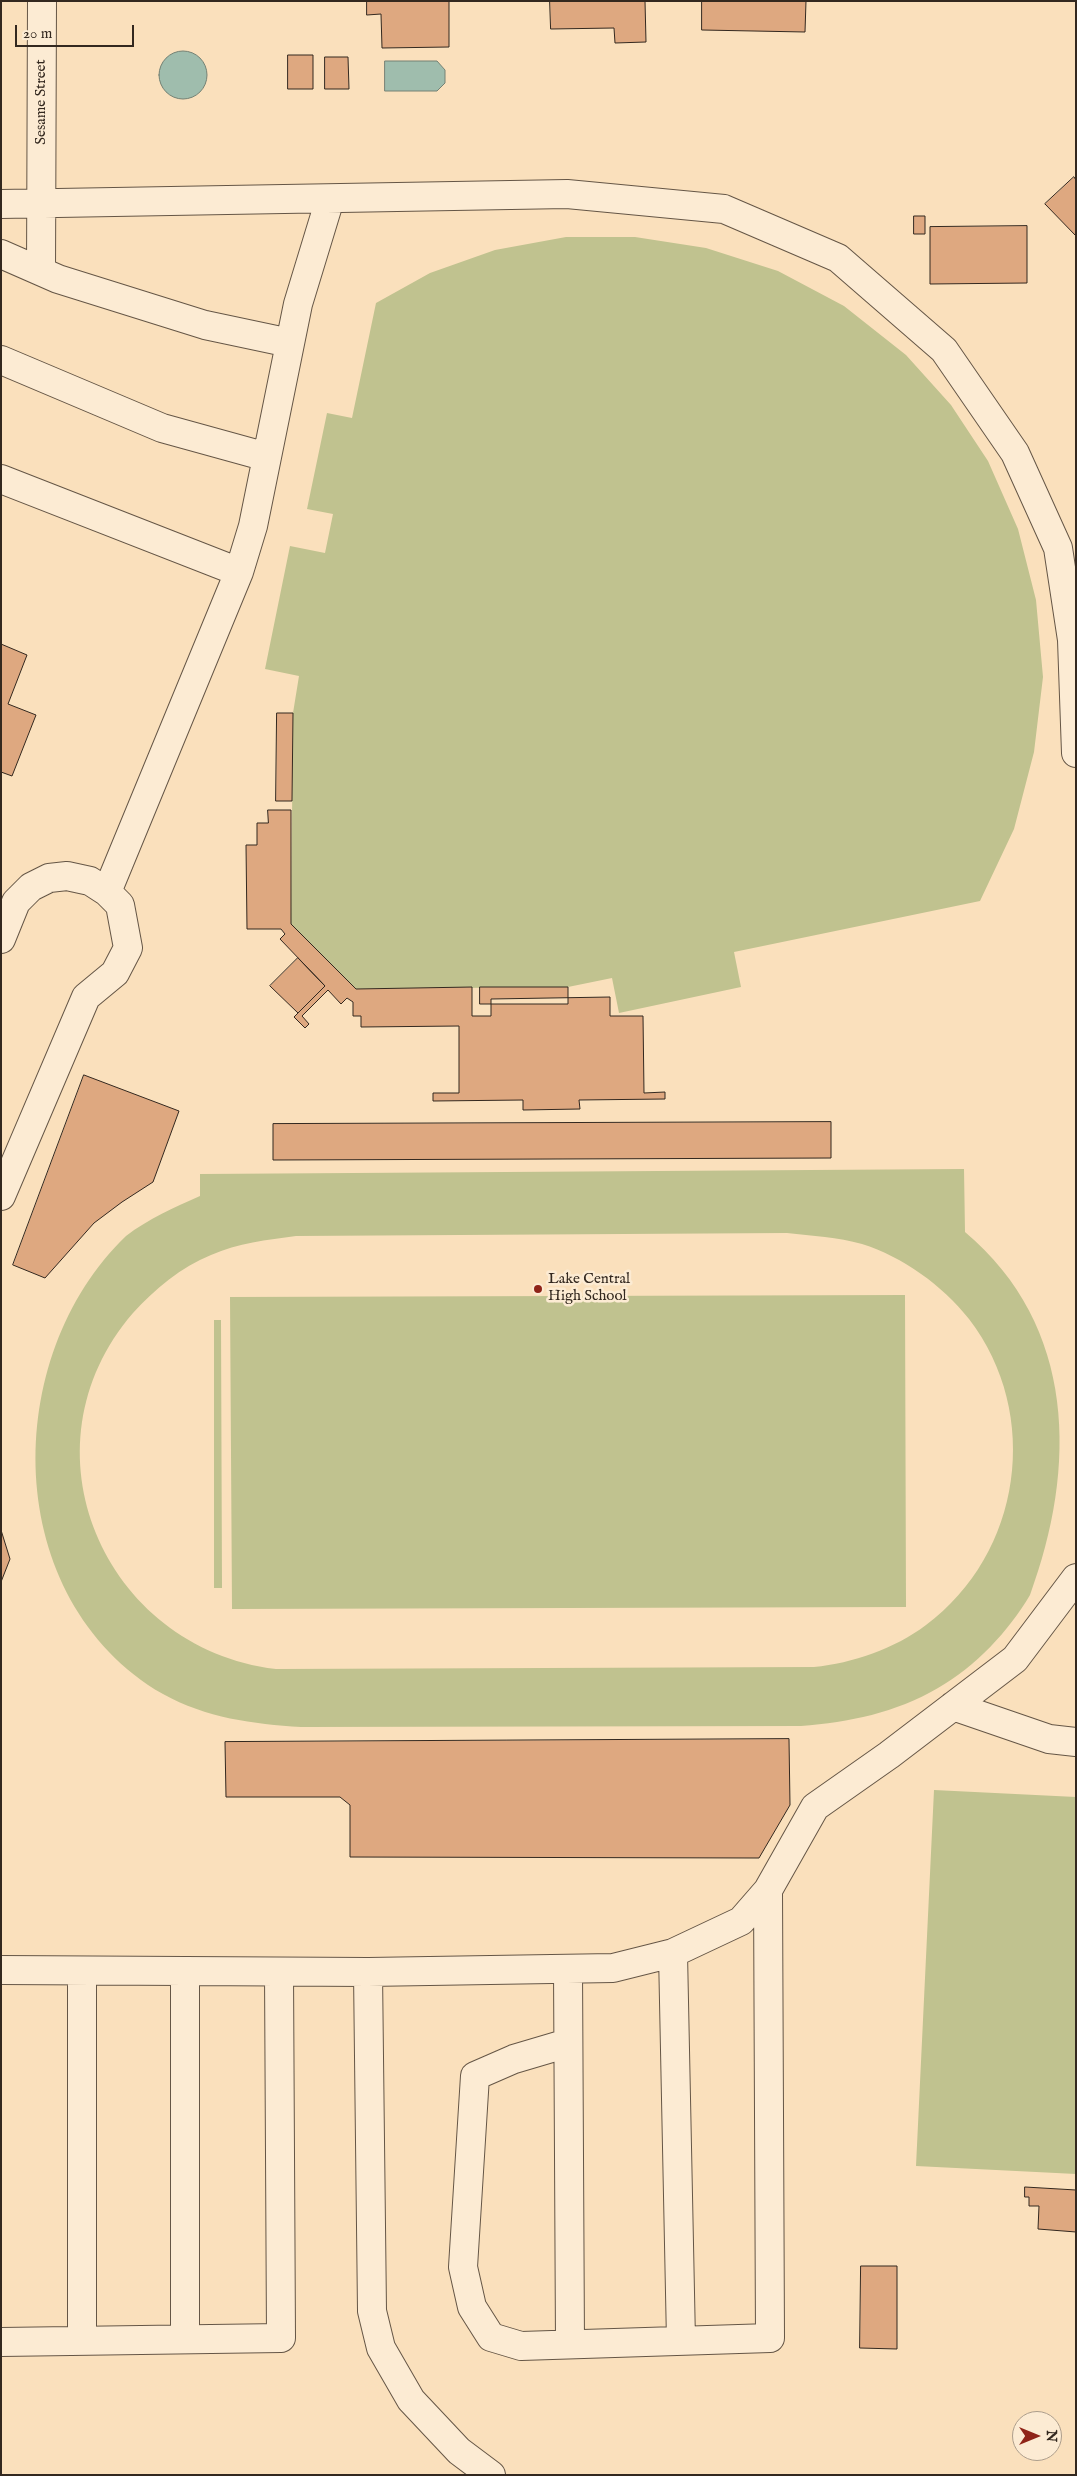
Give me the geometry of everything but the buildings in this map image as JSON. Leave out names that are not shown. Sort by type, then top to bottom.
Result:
[{"type":"street","name":"Sesame Street","points":[[41,271],[42,1]]},
{"type":"street","points":[[1,204],[567,194],[724,209],[838,258],[944,350],[1016,454],[1058,548],[1072,640],[1076,753]]},
{"type":"street","points":[[107,892],[240,572],[253,526],[298,304],[330,199]]},
{"type":"street","points":[[1,254],[58,279],[205,325],[290,343]]},
{"type":"street","points":[[1,360],[162,428],[267,457]]},
{"type":"street","points":[[1,479],[240,572]]},
{"type":"street","points":[[1,939],[16,902],[31,887],[49,878],[67,876],[90,881],[107,892],[120,905],[128,948],[115,973],[86,997],[1,1196]]},
{"type":"street","points":[[1,1970],[368,1972],[613,1968],[673,1953],[741,1921],[768,1890],[815,1807],[889,1755],[1016,1659],[1076,1578]]},
{"type":"street","points":[[953,1706],[1049,1739],[1076,1742]]},
{"type":"street","points":[[568,2043],[514,2059],[475,2076],[463,2267],[472,2307],[491,2337],[522,2346],[770,2338],[768,1890]]},
{"type":"street","points":[[673,1953],[681,2341]]},
{"type":"street","points":[[568,1969],[570,2344]]},
{"type":"street","points":[[82,1971],[82,2341]]},
{"type":"street","points":[[185,1971],[185,2339]]},
{"type":"street","points":[[1,2342],[281,2338],[279,1972]]},
{"type":"street","points":[[368,1972],[372,2311],[381,2348],[411,2400],[459,2452],[491,2475]]},
{"type":"green space","points":[[566,237],[635,237],[706,248],[778,271],[844,306],[906,355],[951,405],[988,461],[1018,529],[1036,600],[1043,677],[1034,752],[1014,829],[980,901],[734,952],[741,987],[619,1013],[612,978],[568,987],[356,989],[291,924],[293,713],[299,676],[265,669],[290,546],[325,553],[333,514],[307,509],[327,413],[352,418],[376,303],[430,273],[495,250]]},
{"type":"green space","points":[[964,1169],[965,1232],[1002,1269],[1029,1311],[1047,1355],[1057,1401],[1060,1449],[1055,1498],[1045,1547],[1030,1595],[1012,1622],[990,1647],[952,1679],[922,1697],[889,1710],[837,1722],[801,1726],[301,1727],[248,1722],[213,1714],[196,1709],[163,1694],[109,1652],[71,1599],[46,1539],[36,1475],[39,1409],[56,1345],[85,1287],[126,1236],[152,1219],[200,1196],[200,1174]],"holes":[[[787,1233],[834,1238],[862,1244],[892,1256],[921,1274],[947,1295],[969,1319],[992,1357],[1007,1397],[1013,1439],[1011,1481],[1001,1522],[983,1561],[958,1595],[926,1625],[914,1634],[887,1648],[843,1662],[814,1667],[276,1669],[215,1653],[164,1623],[124,1582],[96,1533],[82,1479],[82,1422],[99,1366],[133,1313],[141,1304],[179,1272],[211,1255],[242,1245],[296,1236]]]},
{"type":"green space","points":[[905,1295],[906,1607],[232,1609],[230,1297]]},
{"type":"green space","points":[[214,1320],[221,1320],[222,1588],[214,1588]]},
{"type":"green space","points":[[934,1790],[1076,1797],[1076,2174],[916,2166]]},
{"type":"shaded area","points":[[178,51],[188,51],[200,58],[207,70],[207,80],[200,92],[188,99],[178,99],[170,95],[163,88],[159,80],[159,70],[163,62],[170,55]]},
{"type":"shaded area","points":[[385,61],[437,61],[445,70],[445,83],[437,91],[385,91]]},
{"type":"place","name":"Lake Central High School","points":[[538,1289]]}]
